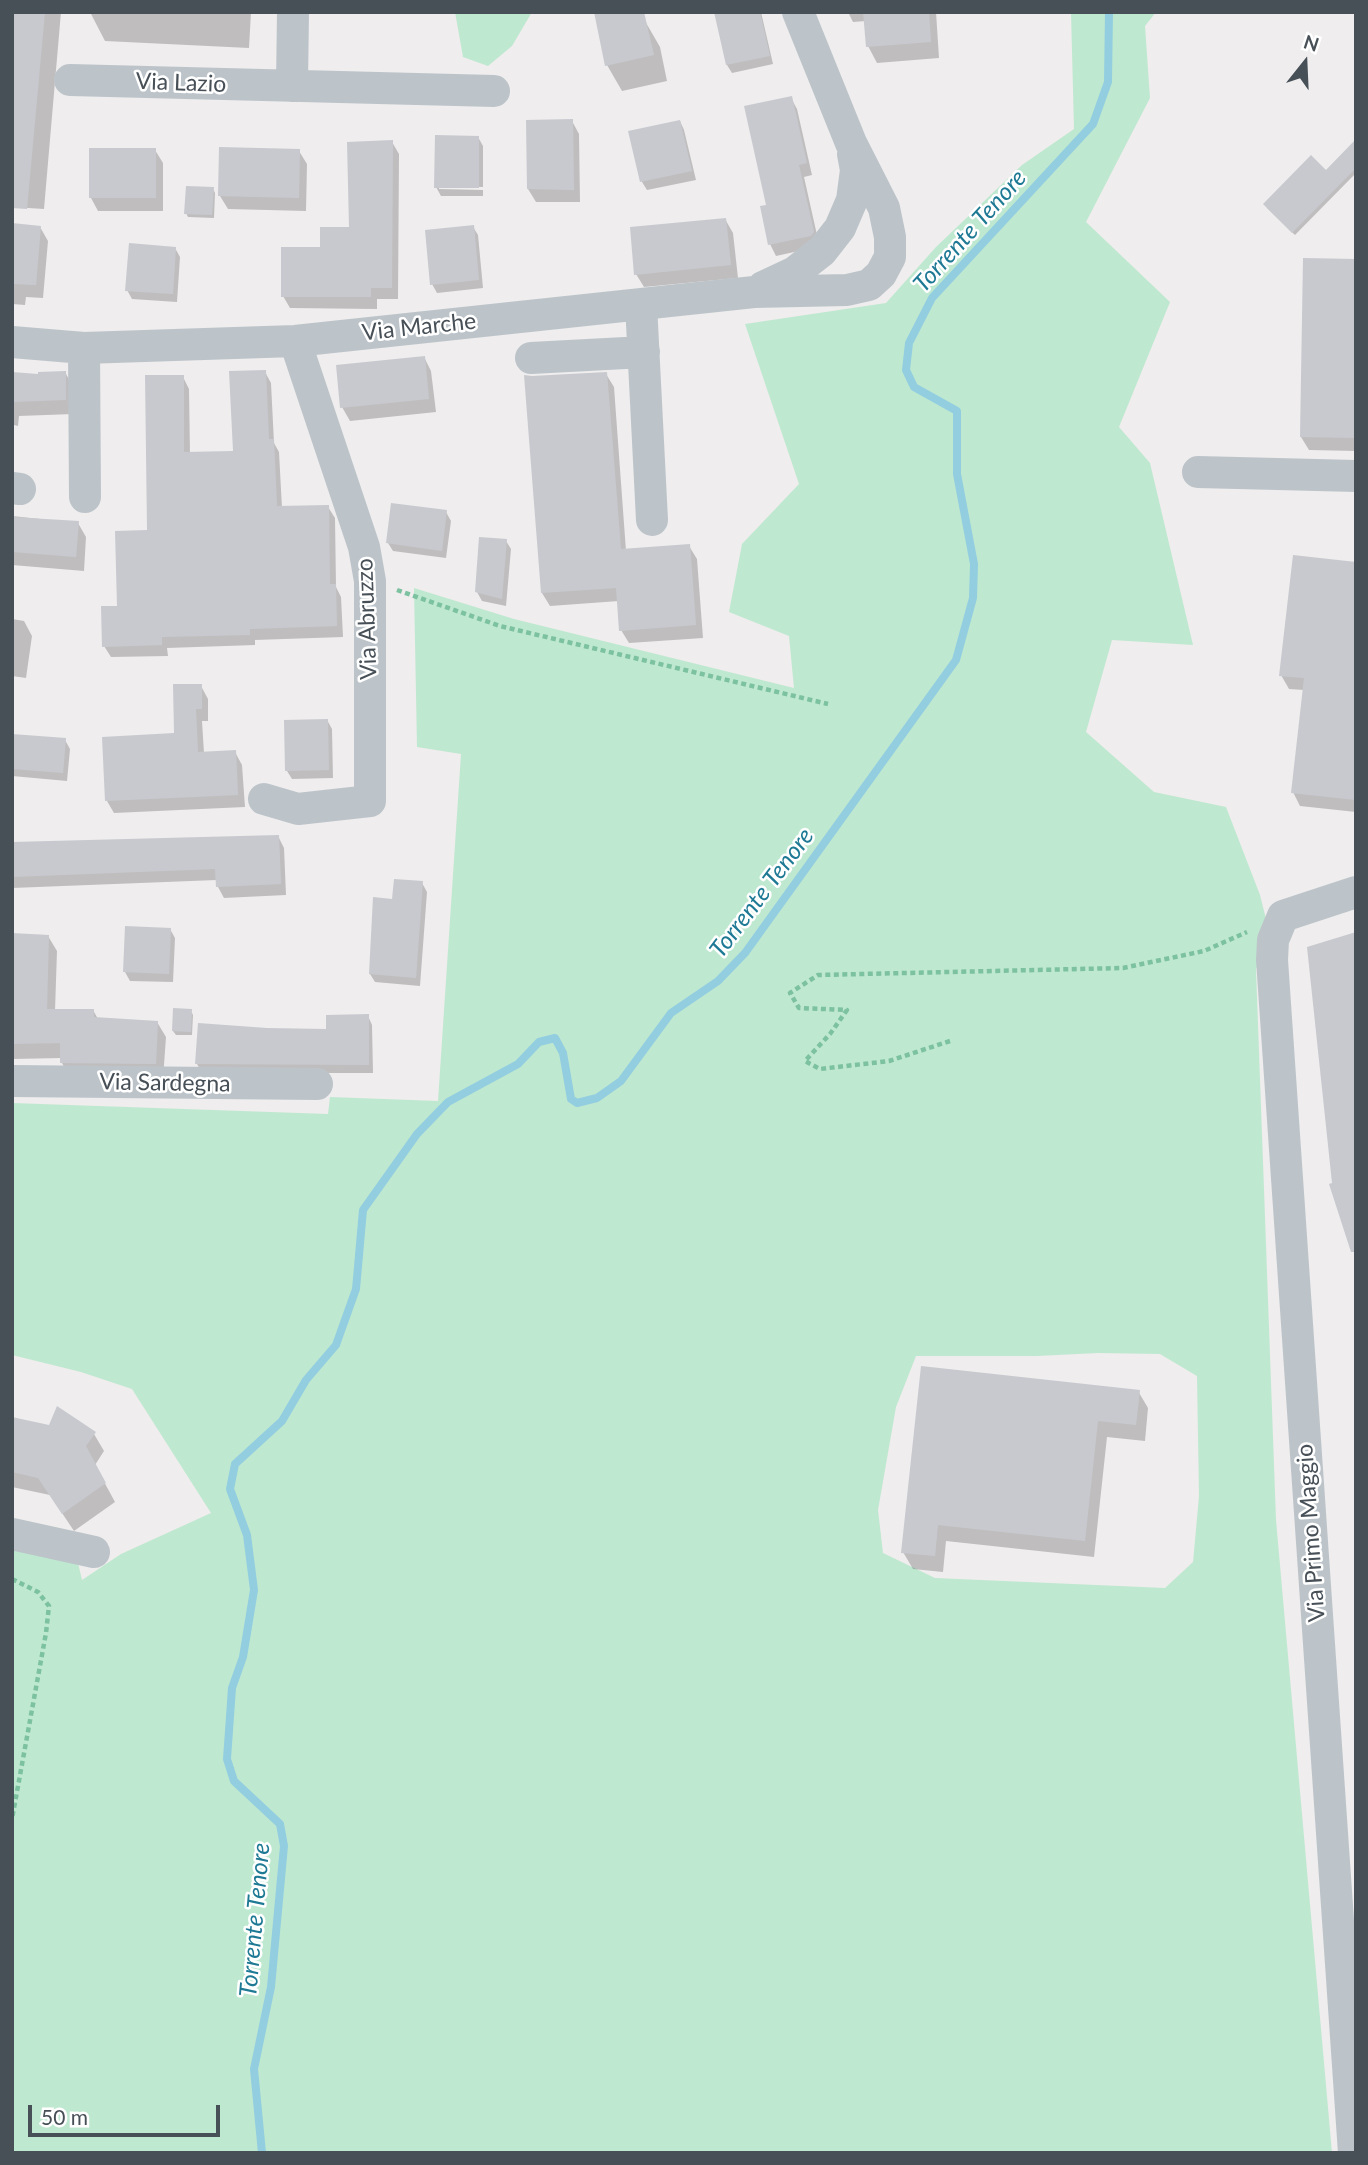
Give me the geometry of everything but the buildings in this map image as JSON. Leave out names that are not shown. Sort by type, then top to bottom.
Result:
[{"type":"street","points":[[292,12],[292,86]]},
{"type":"street","points":[[798,12],[851,143]]},
{"type":"street","name":"Via Lazio","points":[[70,80],[494,91]]},
{"type":"street","name":"Via Marche","points":[[754,292],[795,272],[822,251],[840,228],[852,200],[855,180],[851,143]]},
{"type":"street","name":"Via Marche","points":[[12,342],[84,348],[295,341],[754,292],[847,290],[869,285],[881,275],[890,257],[890,237],[884,208],[851,143]]},
{"type":"street","points":[[641,304],[652,520]]},
{"type":"street","name":"Via Abruzzo","points":[[264,799],[298,809],[370,801],[370,581],[364,547],[295,341]]},
{"type":"street","points":[[84,348],[85,498]]},
{"type":"street","points":[[531,358],[644,352]]},
{"type":"street","points":[[1198,472],[1356,476]]},
{"type":"street","points":[[1283,916],[1356,892]]},
{"type":"street","name":"Via Primo Maggio","points":[[1283,916],[1273,940],[1272,960],[1354,2153]]},
{"type":"street","name":"Via Sardegna","points":[[12,1081],[317,1084]]},
{"type":"street","points":[[12,1534],[94,1552]]},
{"type":"path","points":[[370,581],[500,626],[828,704]]},
{"type":"path","points":[[950,1041],[889,1061],[820,1069],[805,1061],[830,1034],[847,1010],[799,1008],[790,993],[818,975],[1123,968],[1204,951],[1283,916]]},
{"type":"path","points":[[12,1579],[38,1592],[49,1606],[12,1819]]},
{"type":"green space","points":[[455,12],[532,12],[512,46],[488,66],[463,57]]},
{"type":"green space","points":[[1071,12],[1156,12],[1145,26],[1150,98],[1086,222],[1170,302],[1119,427],[1150,463],[1193,645],[1112,640],[1086,732],[1154,792],[1226,807],[1260,895],[1270,935],[1256,969],[1276,1520],[1332,2153],[12,2153],[12,1550],[78,1563],[82,1580],[121,1554],[211,1513],[132,1389],[81,1372],[12,1355],[12,1103],[328,1114],[330,1097],[438,1101],[461,754],[417,747],[414,588],[514,619],[794,688],[789,636],[729,612],[742,544],[799,484],[745,324],[886,303],[936,247],[1022,165],[1074,129]],"holes":[[[1160,1354],[1197,1376],[1199,1496],[1193,1562],[1165,1588],[935,1578],[883,1553],[878,1510],[896,1407],[916,1356]]]},
{"type":"waterway","name":"Torrente Tenore","points":[[262,2153],[254,2069],[271,1987],[284,1846],[280,1824],[234,1781],[227,1759],[232,1688],[243,1657],[254,1590],[247,1535],[230,1489],[235,1464],[282,1421],[306,1380],[336,1345],[356,1289],[363,1210],[417,1134],[448,1102],[518,1064],[539,1042],[555,1038],[563,1053],[571,1099],[577,1103],[597,1098],[621,1081],[671,1013],[718,981],[745,953],[956,660],[973,598],[974,564],[957,474],[957,411],[914,387],[906,370],[909,343],[932,298],[1093,124],[1108,82],[1109,12]]}]
